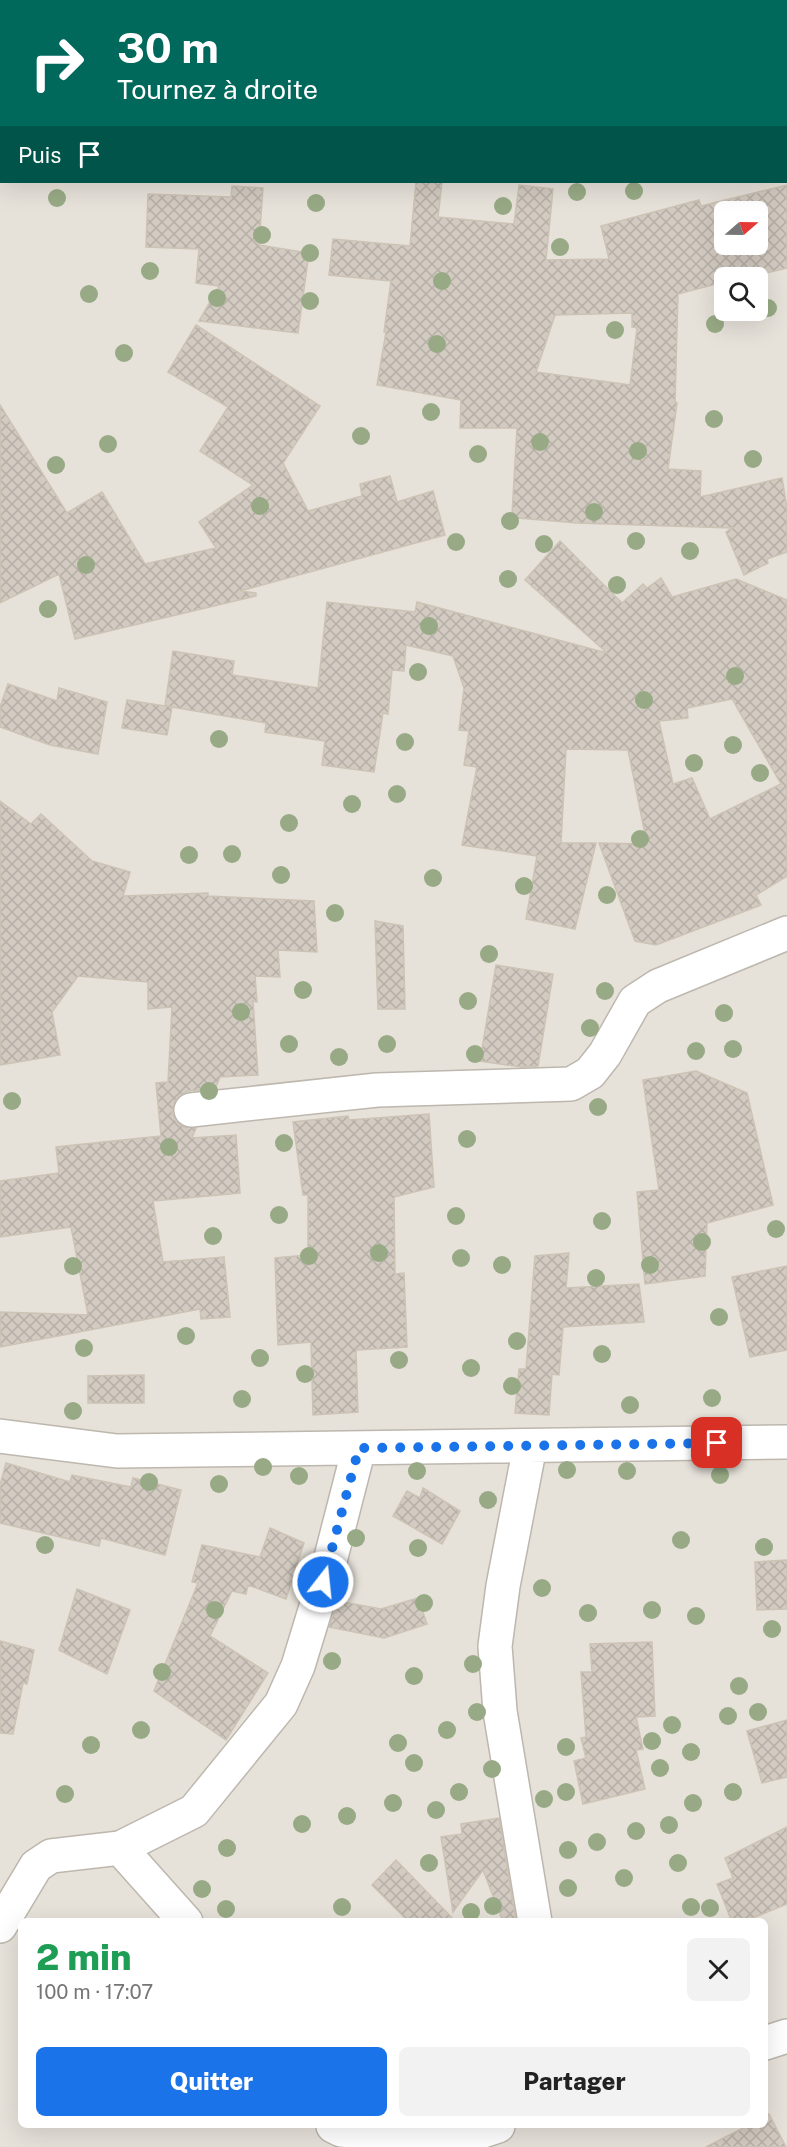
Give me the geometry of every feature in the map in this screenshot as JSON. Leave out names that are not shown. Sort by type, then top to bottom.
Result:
[{"type":"street","points":[[191,1110],[377,1090],[571,1084],[590,1073],[605,1054],[635,1001],[658,986],[787,933]]},
{"type":"street","points":[[0,1436],[117,1451],[787,1442]]},
{"type":"street","points":[[530,1446],[503,1586],[495,1646],[500,1711],[533,1918]]},
{"type":"street","points":[[0,1926],[36,1866],[51,1856],[120,1848],[194,1810],[281,1704],[298,1666],[330,1562],[359,1448]]},
{"type":"street","points":[[120,1848],[182,1918]]},
{"type":"street","points":[[768,2042],[787,2037]]},
{"type":"street","points":[[337,2128],[456,2144],[493,2128]]},
{"type":"shaded area","points":[[0,183],[787,183],[787,2147],[0,2147]]},
{"type":"building","points":[[416,183],[442,183],[438,217],[514,224],[519,185],[553,189],[546,260],[609,259],[601,226],[699,200],[701,206],[714,203],[714,255],[768,255],[768,201],[721,201],[787,185],[787,268],[768,273],[768,267],[714,267],[714,285],[678,294],[675,402],[677,403],[668,469],[701,471],[700,497],[782,478],[787,508],[787,552],[767,559],[768,563],[744,575],[726,532],[732,528],[577,523],[518,518],[512,515],[517,428],[460,428],[461,400],[377,385],[386,332],[384,332],[391,281],[329,275],[333,239],[410,246]],"holes":[[[632,313],[632,327],[637,328],[630,385],[536,372],[555,315]]]},
{"type":"building","points":[[232,186],[263,188],[259,245],[309,253],[298,333],[199,321],[219,286],[196,283],[199,249],[146,247],[148,194],[231,197]]},
{"type":"building","points":[[196,325],[320,406],[283,463],[308,511],[362,496],[360,484],[390,476],[397,502],[433,491],[445,535],[240,591],[256,593],[256,596],[75,639],[59,574],[0,603],[0,405],[67,513],[102,492],[145,564],[216,548],[199,522],[253,485],[200,451],[228,407],[168,372]]},
{"type":"building","points":[[560,541],[622,603],[643,584],[647,588],[661,578],[672,597],[736,579],[787,600],[787,876],[756,895],[761,905],[656,945],[635,941],[599,843],[647,844],[628,750],[566,749],[561,843],[596,843],[575,929],[526,919],[537,856],[462,845],[477,767],[464,765],[469,731],[459,730],[464,688],[453,656],[406,645],[404,671],[392,670],[388,714],[383,713],[374,772],[322,765],[325,741],[265,732],[266,723],[165,706],[173,651],[234,661],[232,675],[318,688],[327,602],[415,612],[417,602],[607,653],[525,580]],"holes":[[[732,699],[781,784],[710,819],[692,778],[673,784],[659,721],[688,718],[687,708]]]},
{"type":"building","points":[[8,684],[57,701],[59,688],[107,702],[98,754],[50,745],[0,727],[0,707]]},
{"type":"building","points":[[127,700],[172,707],[167,735],[122,728]]},
{"type":"building","points":[[0,801],[31,824],[41,814],[92,861],[130,872],[123,896],[208,893],[208,896],[314,901],[317,952],[278,950],[280,977],[255,976],[257,1002],[253,1001],[258,1075],[220,1077],[215,1089],[188,1091],[180,1095],[174,1103],[172,1113],[176,1121],[184,1127],[196,1128],[192,1138],[236,1135],[240,1193],[153,1201],[163,1262],[224,1257],[230,1317],[201,1319],[200,1309],[0,1347],[0,1312],[88,1315],[71,1227],[0,1237],[0,1181],[59,1173],[56,1147],[161,1136],[156,1083],[168,1082],[172,1007],[148,1009],[148,982],[78,976],[52,1012],[60,1055],[0,1065]]},
{"type":"building","points":[[375,921],[403,926],[405,1009],[378,1009]]},
{"type":"building","points":[[496,965],[553,974],[538,1066],[521,1067],[480,1061]]},
{"type":"building","points":[[696,1071],[747,1093],[773,1205],[707,1223],[705,1276],[645,1284],[637,1192],[659,1190],[643,1080]]},
{"type":"building","points":[[429,1114],[434,1187],[394,1197],[395,1274],[404,1273],[407,1347],[356,1350],[358,1412],[313,1415],[311,1342],[278,1345],[275,1258],[308,1255],[308,1195],[303,1195],[293,1122],[348,1116],[349,1120]]},
{"type":"building","points":[[569,1253],[566,1288],[639,1284],[644,1322],[563,1327],[559,1375],[552,1374],[549,1415],[515,1413],[519,1369],[526,1369],[535,1256]]},
{"type":"building","points":[[787,1266],[787,1350],[750,1357],[732,1277]]},
{"type":"building","points":[[144,1375],[144,1403],[88,1403],[88,1376]]},
{"type":"building","points":[[6,1463],[70,1482],[72,1475],[131,1487],[133,1478],[181,1490],[165,1555],[101,1538],[99,1546],[0,1523],[0,1485]]},
{"type":"building","points":[[423,1488],[460,1511],[442,1544],[393,1516],[407,1491],[420,1498]]},
{"type":"building","points":[[270,1528],[304,1543],[286,1599],[248,1585],[246,1594],[232,1591],[210,1636],[268,1673],[226,1740],[154,1691],[198,1583],[192,1582],[202,1545],[260,1557]]},
{"type":"building","points":[[787,1560],[787,1609],[757,1610],[755,1562]]},
{"type":"building","points":[[77,1589],[130,1610],[107,1674],[59,1650]]},
{"type":"building","points":[[418,1598],[427,1624],[384,1638],[329,1627],[338,1601],[381,1609]]},
{"type":"building","points":[[0,1641],[34,1650],[27,1684],[23,1683],[13,1734],[0,1733]]},
{"type":"building","points":[[652,1642],[655,1716],[636,1717],[643,1749],[636,1750],[645,1789],[583,1804],[574,1761],[586,1758],[581,1738],[586,1737],[581,1672],[592,1672],[590,1644]]},
{"type":"building","points":[[787,1720],[787,1777],[762,1783],[747,1731]]},
{"type":"building","points":[[499,1818],[515,1918],[501,1918],[483,1870],[453,1912],[441,1837],[462,1834],[461,1824]]},
{"type":"building","points":[[787,1827],[787,1904],[753,1918],[730,1918],[717,1884],[733,1878],[725,1858]]},
{"type":"building","points":[[396,1860],[452,1918],[405,1918],[372,1885]]},
{"type":"building","points":[[768,2114],[786,2147],[706,2147],[743,2128],[768,2128]]},
{"type":"route","points":[[323,1582],[359,1448],[717,1443]]}]
